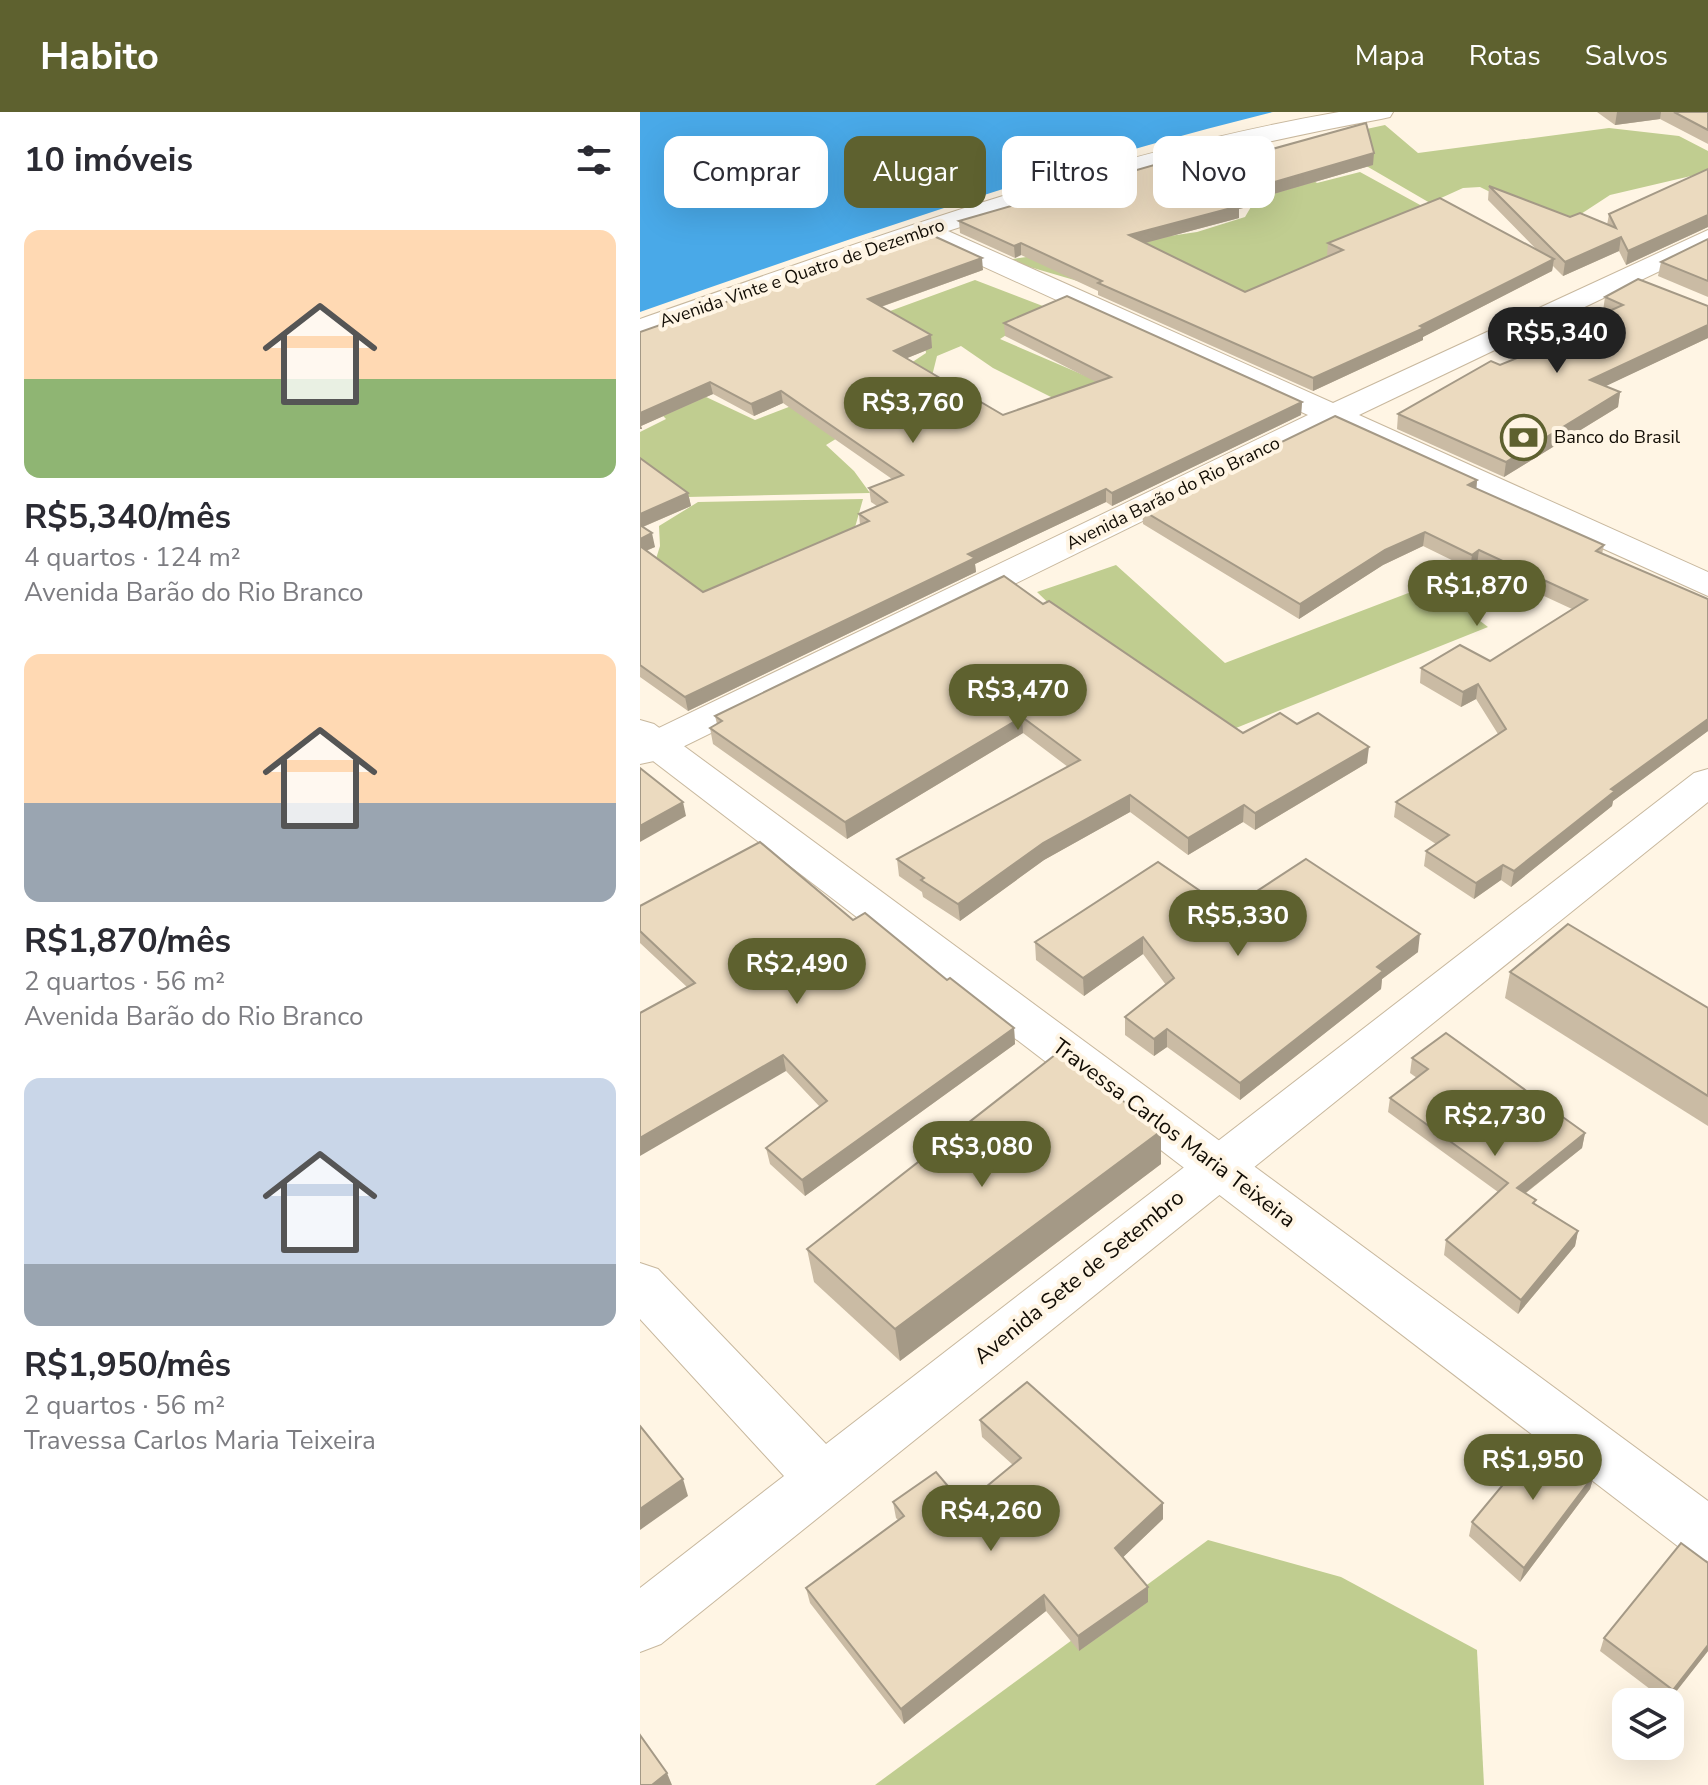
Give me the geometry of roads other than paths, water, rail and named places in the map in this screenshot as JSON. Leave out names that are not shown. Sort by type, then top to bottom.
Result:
[{"type":"street","name":"Avenida Vinte e Quatro de Dezembro","points":[[640,329],[925,230],[1216,143],[1314,122],[1381,112]]},
{"type":"street","points":[[925,230],[1708,585]]},
{"type":"street","name":"Avenida Barão do Rio Branco","points":[[645,743],[1334,415],[1643,283],[1708,238]]},
{"type":"street","name":"Travessa Carlos Maria Teixeira","points":[[645,743],[1708,1535]]},
{"type":"street","name":"Avenida Sete de Setembro","points":[[640,1624],[1708,782]]},
{"type":"street","points":[[640,1284],[824,1480]]},
{"type":"water","points":[[640,112],[1273,112],[1182,136],[1153,136],[1153,144],[1137,148],[1137,136],[1002,136],[1002,190],[986,195],[986,136],[844,136],[844,208],[946,208],[640,312]]},
{"type":"place","name":"Banco do Brasil","points":[[1523,437]]}]
